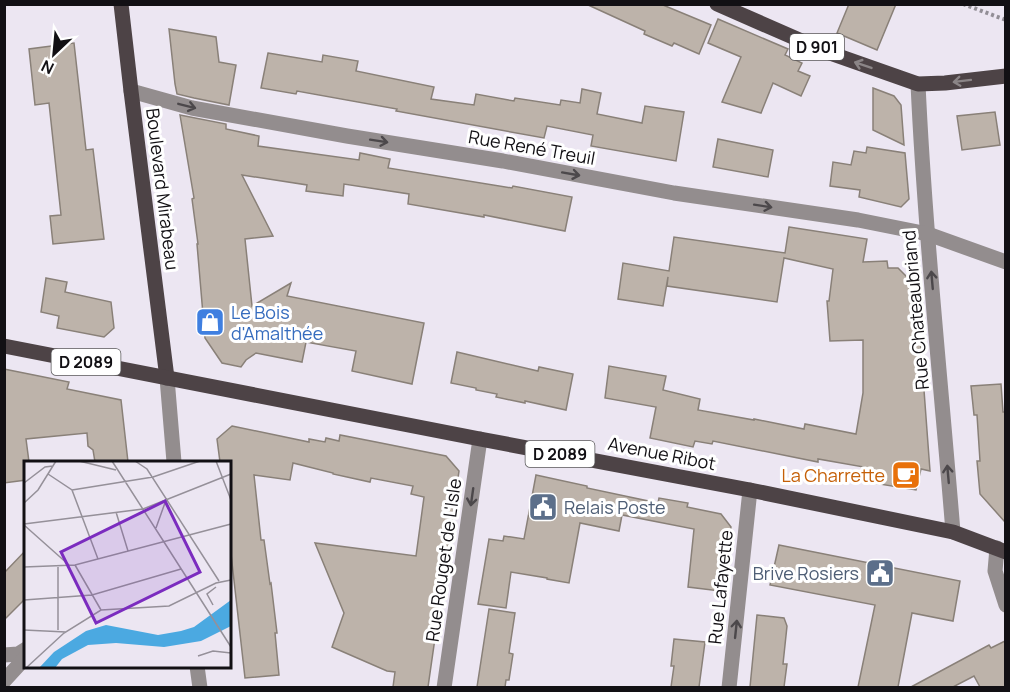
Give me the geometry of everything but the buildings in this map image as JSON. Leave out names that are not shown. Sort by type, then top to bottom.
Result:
[{"type":"main road","name":"Boulevard Mirabeau","points":[[122,4],[167,378]]},
{"type":"main road","name":"D 901","points":[[717,4],[827,52],[918,84],[1005,76]]},
{"type":"main road","name":"D 2089","points":[[4,346],[167,378]]},
{"type":"main road","name":"Avenue Ribot","points":[[167,378],[750,490],[953,532],[1001,550]]},
{"type":"street","name":"Rue Chateaubriand","points":[[918,84],[953,532]]},
{"type":"street","name":"Rue René Treuil","points":[[131,91],[192,108],[347,136],[503,161],[674,193],[858,220],[928,234],[1005,262]]},
{"type":"street","points":[[167,378],[174,461]]},
{"type":"street","name":"Rue Rouget de L'Isle","points":[[444,687],[480,439]]},
{"type":"street","name":"Rue Lafayette","points":[[729,687],[750,490]]},
{"type":"street","points":[[1001,550],[995,571],[1005,605]]},
{"type":"street","points":[[4,655],[18,654],[24,650]]},
{"type":"street","points":[[4,681],[24,659]]},
{"type":"street","points":[[198,668],[200,687]]},
{"type":"path","points":[[963,4],[1005,20]]},
{"type":"place","name":"Le Bois d'Amalthée","points":[[210,322]]},
{"type":"place","name":"La Charrette","points":[[906,475]]},
{"type":"place","name":"Relais Poste","points":[[543,507]]},
{"type":"place","name":"Brive Rosiers","points":[[880,573]]}]
